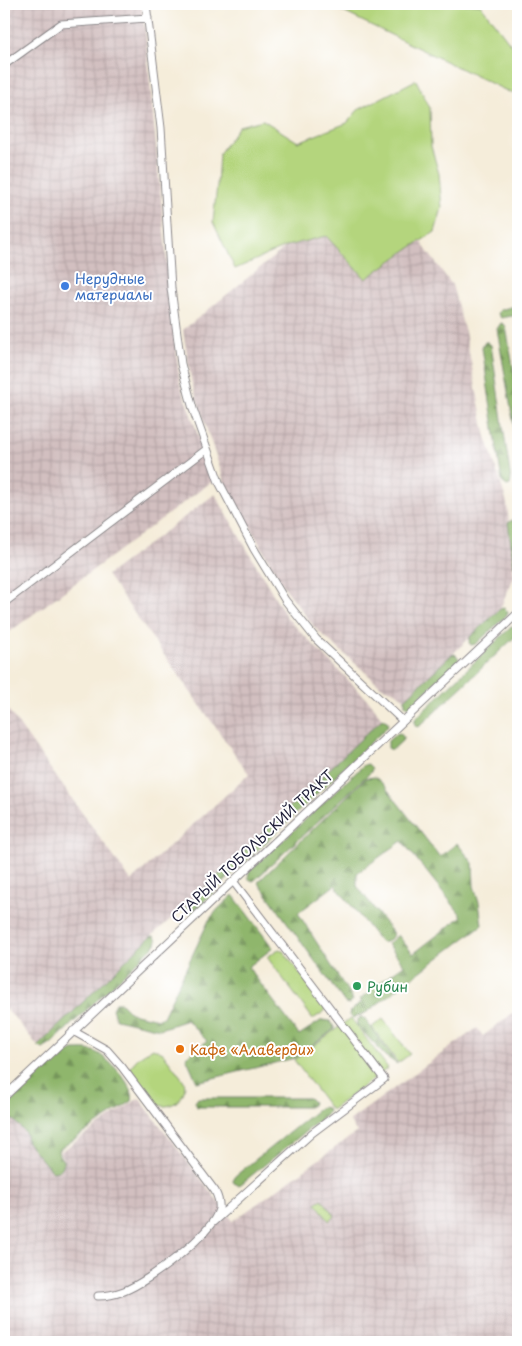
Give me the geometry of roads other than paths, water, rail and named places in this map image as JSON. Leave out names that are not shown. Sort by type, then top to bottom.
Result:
[{"type":"street","points":[[146,4],[161,128],[171,288],[181,364],[193,409],[207,449],[219,482],[254,549],[285,600],[316,638],[403,721]]},
{"type":"street","points":[[4,65],[61,24],[148,18]]},
{"type":"street","points":[[4,603],[207,449]]},
{"type":"street","name":"СТАРЫЙ ТОБОЛЬСКИЙ ТРАКТ","points":[[4,1097],[518,613]]},
{"type":"street","points":[[98,1296],[130,1289],[172,1262],[212,1223],[312,1133],[384,1079],[233,881]]},
{"type":"street","points":[[73,1031],[101,1046],[118,1062],[215,1190],[219,1209],[212,1223]]},
{"type":"place","name":"Нерудные материалы","points":[[65,286]]},
{"type":"place","name":"Рубин","points":[[357,986]]},
{"type":"place","name":"Кафе «Алаверди»","points":[[180,1049]]}]
